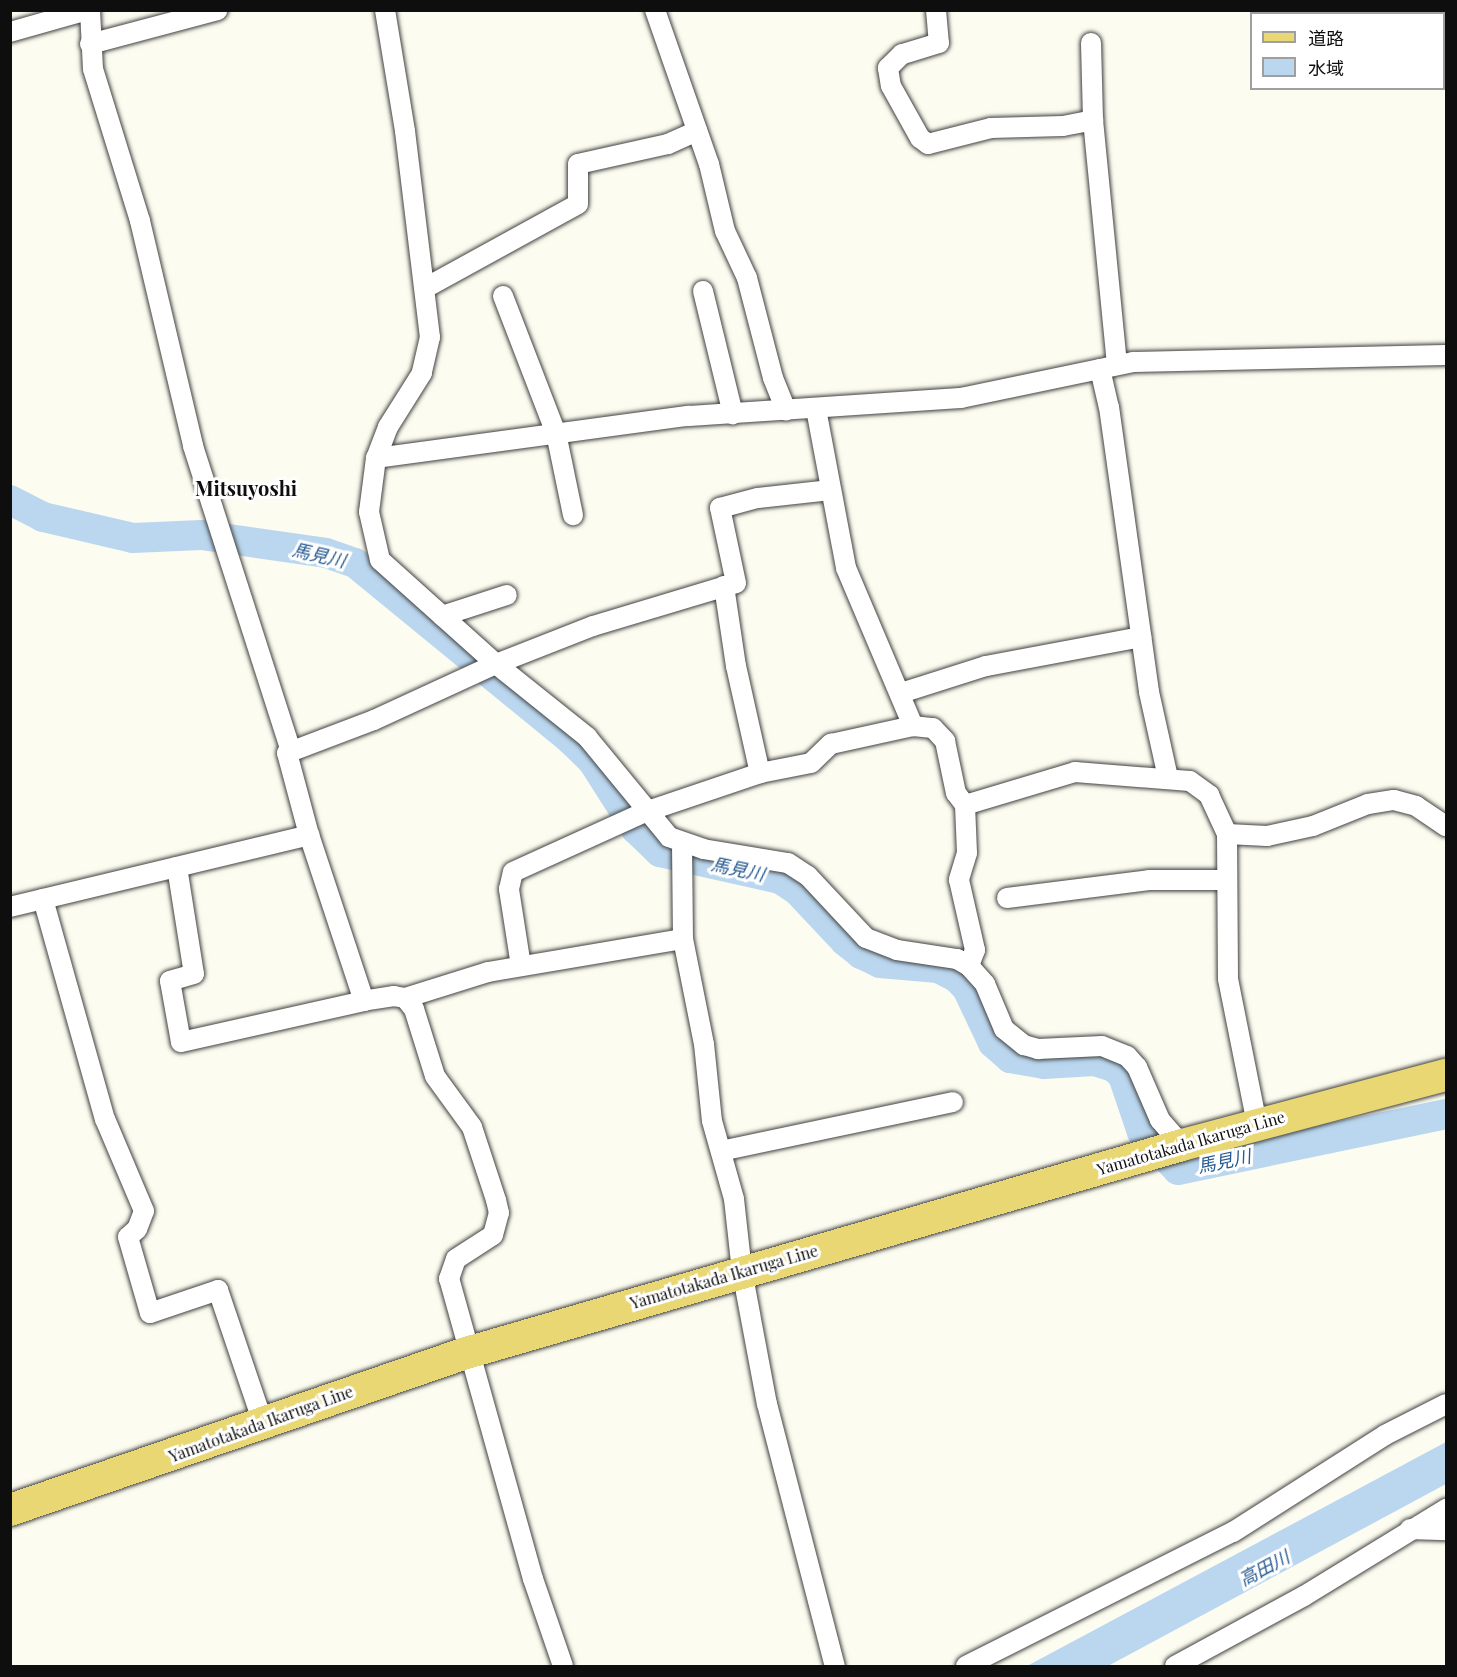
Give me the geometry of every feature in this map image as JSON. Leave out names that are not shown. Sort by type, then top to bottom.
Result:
[{"type":"main road","name":"Yamatotakada Ikaruga Line","points":[[10,1510],[471,1352],[742,1271],[1257,1124],[1446,1075]]},
{"type":"street","points":[[10,32],[88,10],[90,44],[100,96],[140,221],[164,334],[221,539],[291,752]]},
{"type":"street","points":[[90,44],[218,10]]},
{"type":"street","points":[[385,10],[427,287],[428,355],[412,390],[381,440],[376,458],[369,512],[374,545],[392,573],[442,616],[486,669],[593,742],[637,817],[682,854],[788,863],[808,876],[866,938],[897,950],[957,958],[969,966],[985,984],[1004,1029],[1024,1045],[1045,1049],[1102,1046],[1127,1056],[1137,1067],[1170,1149]]},
{"type":"street","points":[[655,10],[697,131],[725,231],[747,278],[773,378],[786,410]]},
{"type":"street","points":[[936,10],[939,43],[902,54],[888,68],[891,86],[920,138],[928,144],[1007,126],[1063,126],[1093,120]]},
{"type":"street","points":[[1091,43],[1093,120],[1109,407],[1141,637],[1168,778]]},
{"type":"street","points":[[427,287],[578,204],[578,164],[668,144],[697,131]]},
{"type":"street","points":[[703,291],[733,414]]},
{"type":"street","points":[[503,296],[556,434],[573,515]]},
{"type":"street","points":[[376,458],[556,434],[733,414],[961,398],[1108,367],[1446,355]]},
{"type":"street","points":[[816,409],[846,568],[914,726]]},
{"type":"street","points":[[364,1001],[309,835],[287,753],[486,669],[615,618],[736,584],[720,508],[758,498],[831,490]]},
{"type":"street","points":[[723,586],[736,666],[760,773]]},
{"type":"street","points":[[442,616],[507,595]]},
{"type":"street","points":[[901,693],[986,666],[1141,637]]},
{"type":"street","points":[[522,966],[509,889],[513,872],[637,817],[760,773],[811,763],[831,744],[914,726],[933,728],[940,733],[959,801],[965,805]]},
{"type":"street","points":[[965,805],[1075,772],[1168,778],[1201,786],[1227,834],[1228,979],[1257,1124]]},
{"type":"street","points":[[1227,834],[1267,836],[1313,826],[1368,804],[1394,800],[1416,806],[1446,826]]},
{"type":"street","points":[[965,805],[967,853],[960,880],[975,950],[969,966]]},
{"type":"street","points":[[10,907],[309,835]]},
{"type":"street","points":[[682,854],[684,939],[704,1044],[712,1120],[734,1199],[742,1271],[767,1404],[835,1666]]},
{"type":"street","points":[[177,867],[194,974],[170,981],[182,1042],[387,996],[405,999],[472,975],[684,939]]},
{"type":"street","points":[[1007,898],[1149,880],[1227,880]]},
{"type":"street","points":[[43,899],[105,1119],[144,1211],[133,1233],[150,1313],[218,1290],[263,1423]]},
{"type":"street","points":[[405,999],[414,1010],[441,1088],[472,1127],[496,1200],[498,1226],[493,1235],[456,1259],[451,1268],[452,1294],[471,1352],[533,1580],[563,1666]]},
{"type":"street","points":[[721,1151],[953,1102]]},
{"type":"street","points":[[966,1666],[1233,1532],[1385,1435],[1446,1404]]},
{"type":"street","points":[[1175,1666],[1304,1596],[1446,1509]]},
{"type":"street","points":[[1410,1529],[1446,1530]]},
{"type":"water","name":"高田川","points":[[1446,1442],[1446,1484],[1108,1666],[1027,1666]]},
{"type":"waterway","name":"馬見川","points":[[10,500],[43,517],[133,538],[201,535],[326,553],[355,563],[571,740],[592,760],[636,829],[660,852],[780,879],[797,890],[845,941],[861,954],[880,963],[938,968],[956,977],[967,988],[993,1043],[1010,1058],[1044,1064],[1094,1061],[1114,1067],[1123,1076],[1142,1132],[1178,1170],[1446,1114]]},
{"type":"district","name":"Mitsuyoshi","points":[[246,487]]}]
